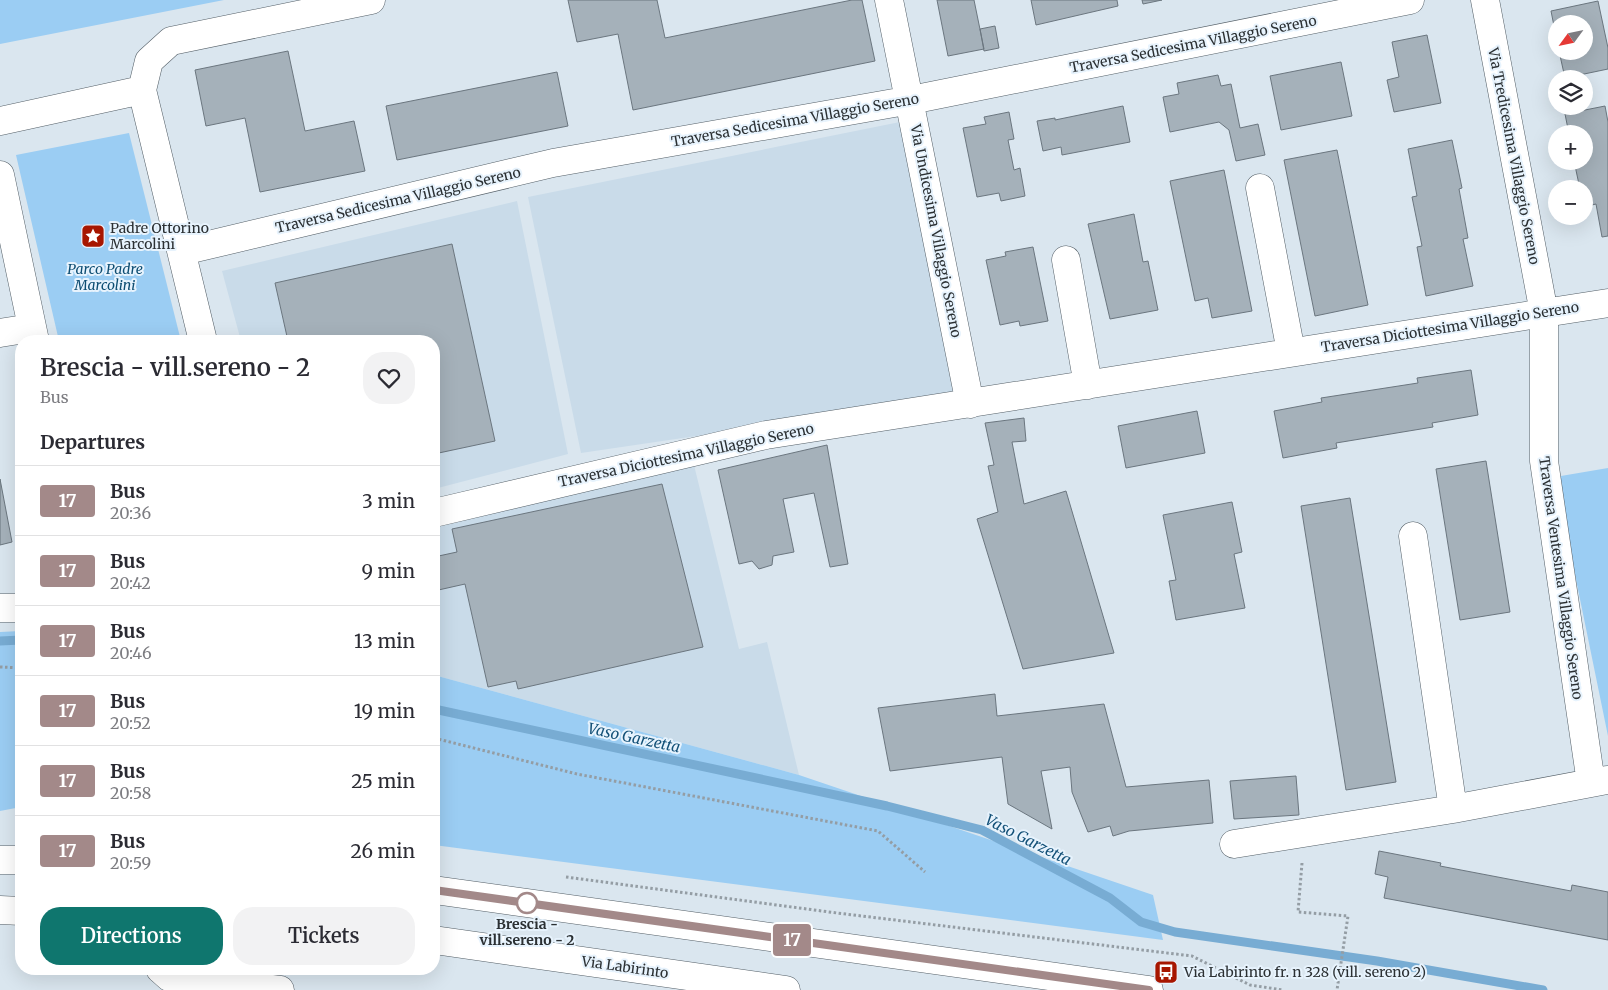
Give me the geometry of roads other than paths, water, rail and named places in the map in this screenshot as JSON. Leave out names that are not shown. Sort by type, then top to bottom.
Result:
[{"type":"street","points":[[202,335],[183,251],[142,90],[149,61],[171,41],[371,0]]},
{"type":"street","name":"Via Undicesima Villaggio Sereno","points":[[889,0],[911,100],[970,404]]},
{"type":"street","name":"Traversa Sedicesima Villaggio Sereno","points":[[183,251],[553,163],[911,100],[1410,0]]},
{"type":"street","name":"Via Tredicesima Villaggio Sereno","points":[[1485,0],[1544,312]]},
{"type":"street","points":[[0,121],[142,90]]},
{"type":"street","points":[[0,175],[33,334],[0,333]]},
{"type":"street","points":[[1260,188],[1291,352]]},
{"type":"street","points":[[1066,260],[1088,385]]},
{"type":"street","name":"Traversa Diciottesima Villaggio Sereno","points":[[440,511],[766,435],[1608,303]]},
{"type":"street","name":"Traversa Ventesima Villaggio Sereno","points":[[1234,844],[1453,809],[1599,782],[1544,461],[1544,312]]},
{"type":"street","points":[[1413,536],[1453,809]]},
{"type":"street","points":[[0,608],[15,608]]},
{"type":"street","points":[[440,891],[1149,990]]},
{"type":"street","points":[[0,910],[15,911]]},
{"type":"street","name":"Via Labirinto","points":[[440,941],[786,990]]},
{"type":"street","points":[[167,975],[169,977],[280,990]]},
{"type":"waterway","name":"Vaso Garzetta","points":[[0,641],[15,640]]},
{"type":"waterway","name":"Vaso Garzetta","points":[[440,710],[887,806],[982,830],[1110,898],[1141,922],[1175,932],[1377,961],[1543,990]]},
{"type":"place","name":"Padre Ottorino Marcolini","points":[[93,236]]},
{"type":"place","name":"Brescia - vill.sereno - 2","points":[[527,903]]},
{"type":"place","name":"Via Labirinto fr. n 328 (vill. sereno 2)","points":[[1166,972]]},
{"type":"park label","name":"Parco Padre Marcolini","points":[[105,278]]}]
